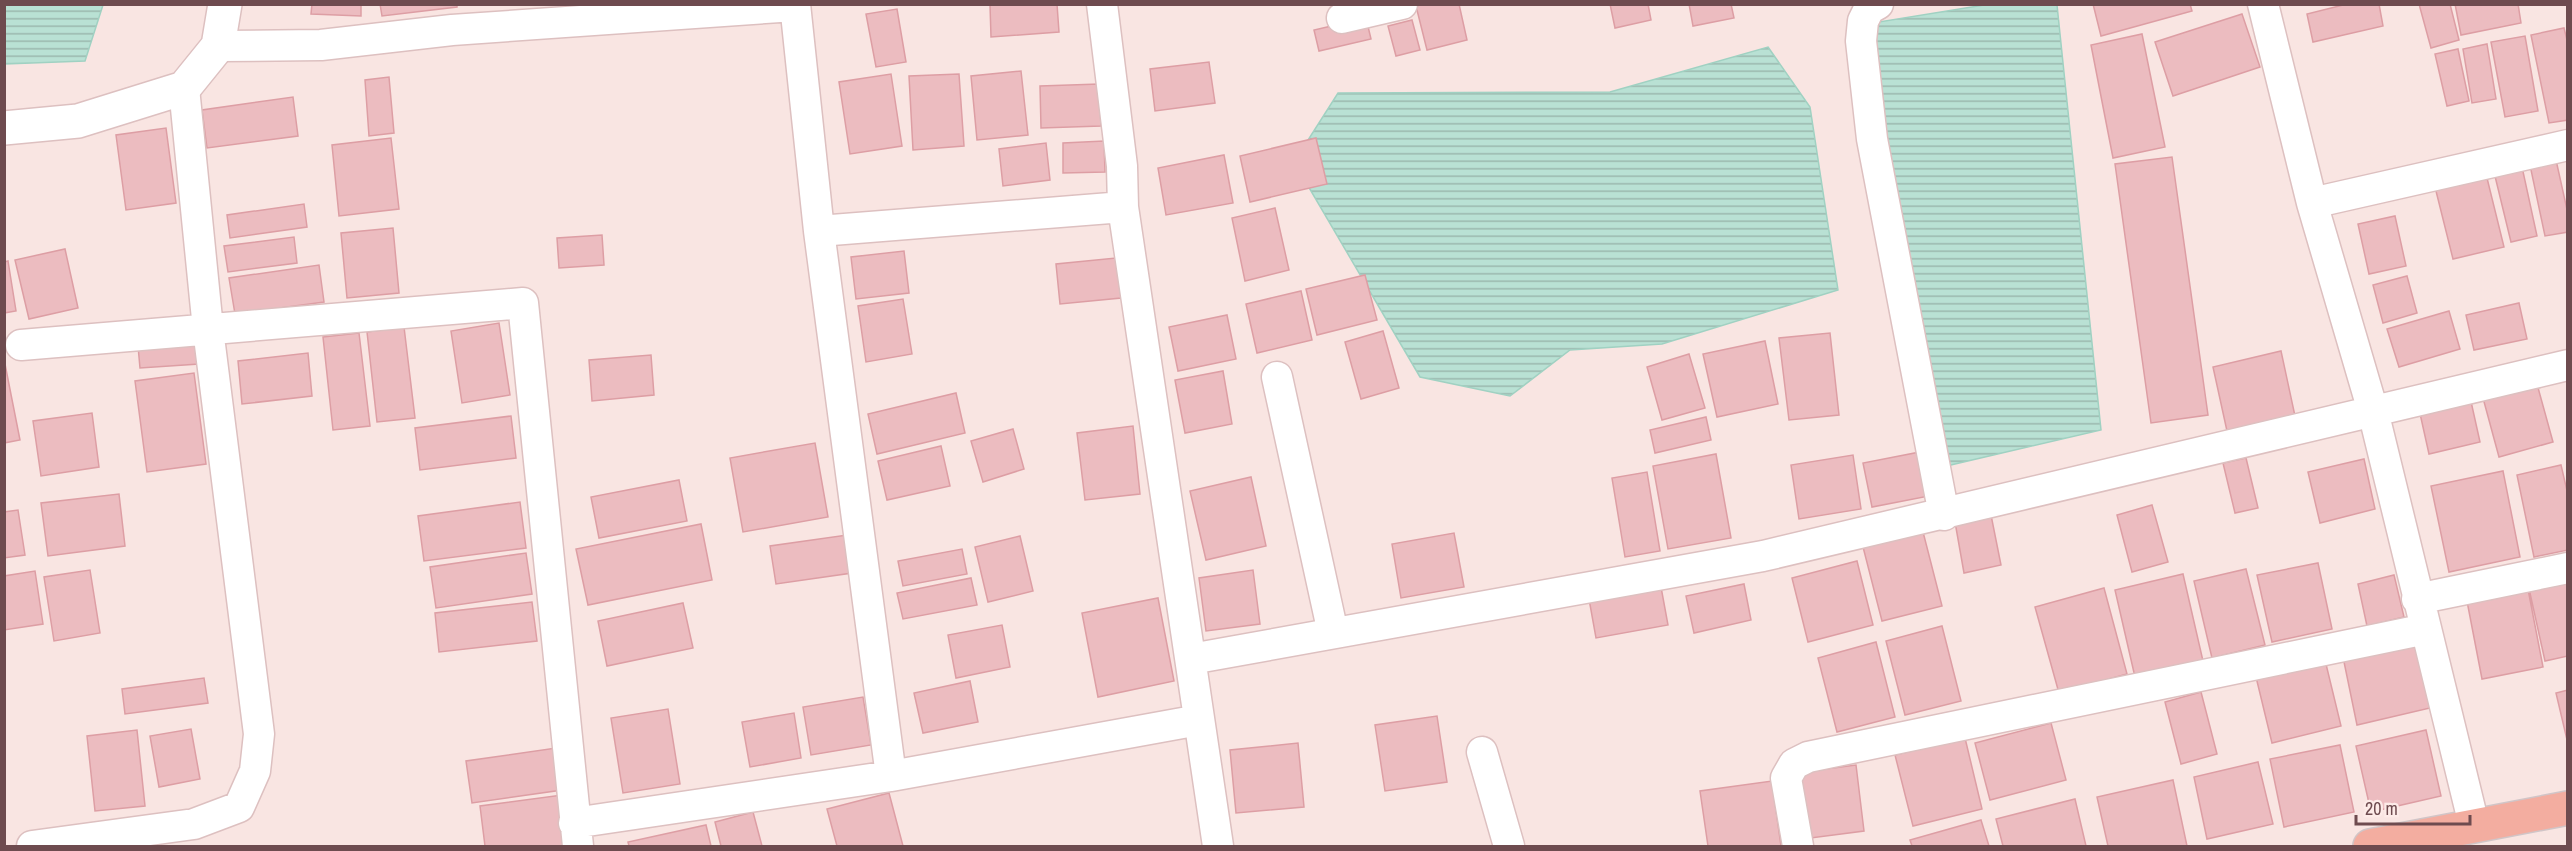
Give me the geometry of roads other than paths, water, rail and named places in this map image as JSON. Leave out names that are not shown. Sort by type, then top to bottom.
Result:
[{"type":"main road","points":[[2370,846],[2568,808]]},
{"type":"street","points":[[4,128],[78,121],[184,88],[218,46],[225,4]]},
{"type":"street","points":[[1102,4],[1122,166],[1123,207],[1218,846]]},
{"type":"street","points":[[1342,18],[1402,4]]},
{"type":"street","points":[[1878,4],[1869,9],[1863,21],[1861,41],[1872,140],[1944,515]]},
{"type":"street","points":[[2263,4],[2312,203],[2373,411],[2417,599],[2474,825]]},
{"type":"street","points":[[218,46],[321,45],[452,30],[795,5],[819,231],[891,776]]},
{"type":"street","points":[[32,846],[194,824],[239,807],[255,771],[259,734],[208,329],[184,88]]},
{"type":"street","points":[[2312,203],[2568,145]]},
{"type":"street","points":[[819,231],[1123,207]]},
{"type":"street","points":[[21,345],[523,303],[576,835],[1199,720]]},
{"type":"street","points":[[1191,659],[1763,556],[1944,515],[2568,365]]},
{"type":"street","points":[[1277,376],[1333,633]]},
{"type":"street","points":[[2417,599],[2568,568]]},
{"type":"street","points":[[1798,846],[1786,778],[1794,764],[1808,757],[2426,630]]},
{"type":"street","points":[[1482,752],[1509,846]]}]
